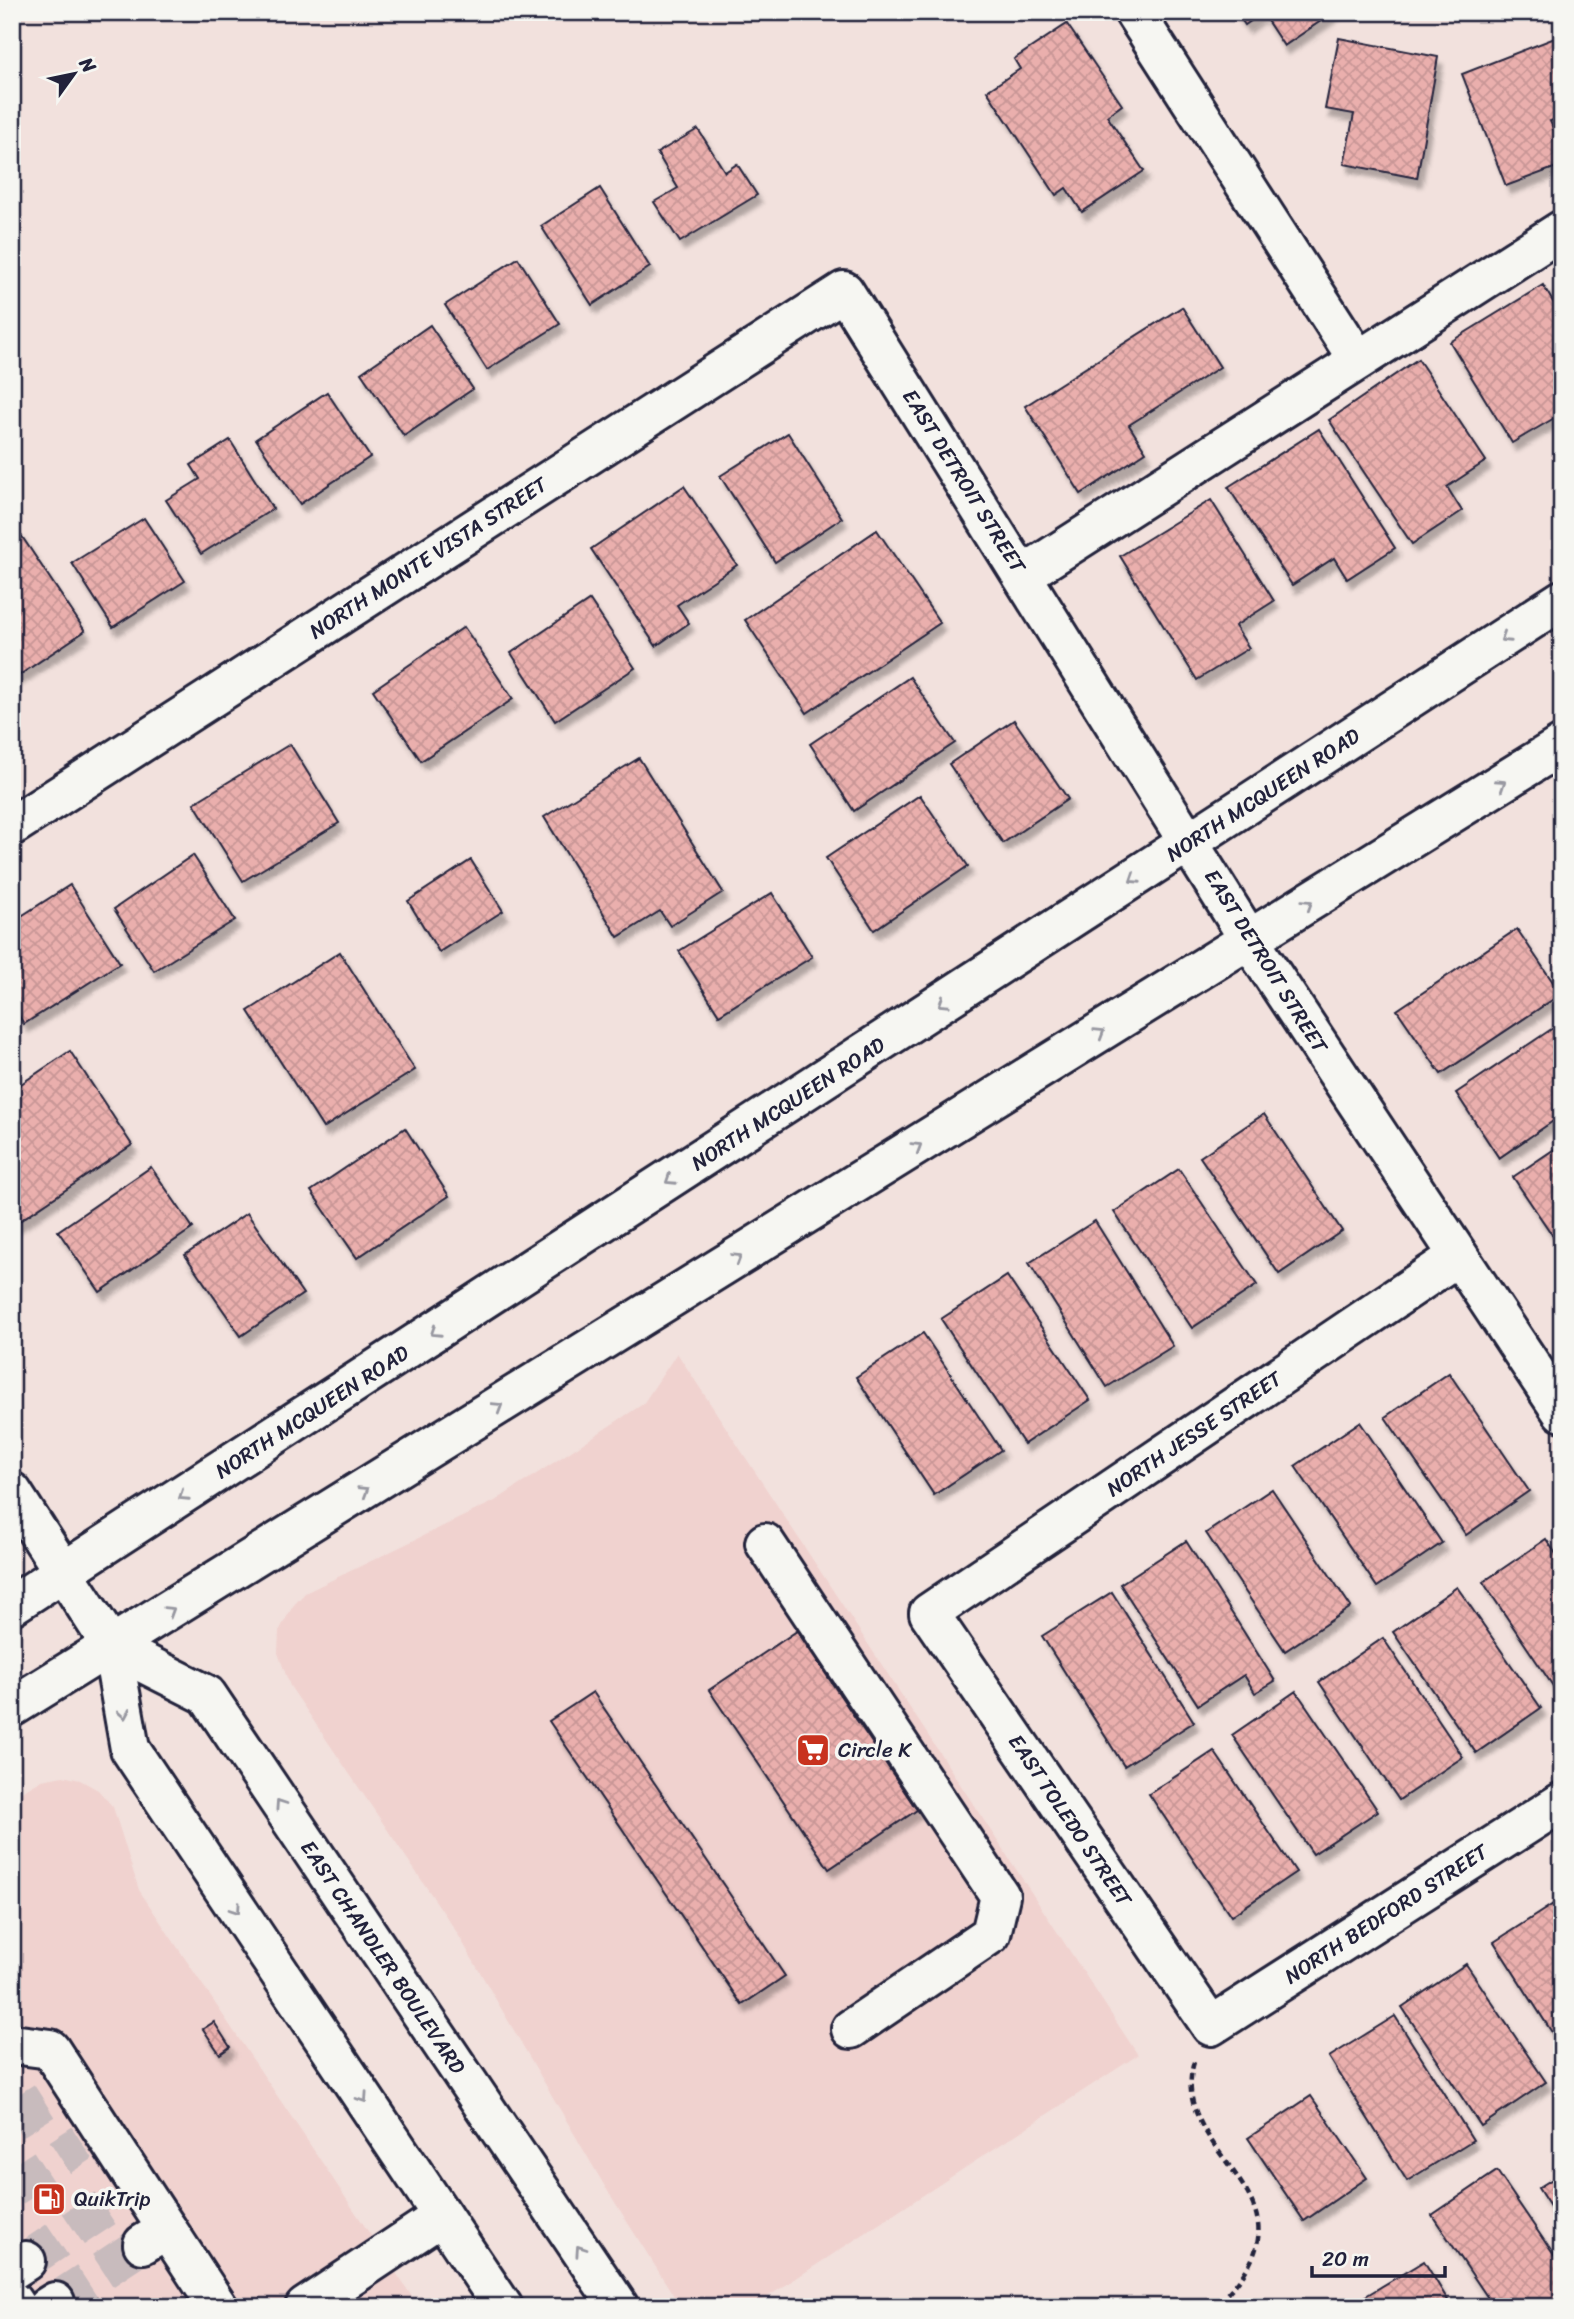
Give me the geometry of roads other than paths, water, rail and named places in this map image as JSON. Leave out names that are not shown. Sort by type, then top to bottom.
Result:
[{"type":"main road","points":[[1134,12],[1358,360]]},
{"type":"main road","points":[[1023,575],[1562,230]]},
{"type":"main road","name":"EAST DETROIT STREET","points":[[844,291],[1250,940],[1562,1412]]},
{"type":"main road","name":"NORTH MONTE VISTA STREET","points":[[12,826],[844,291]]},
{"type":"main road","name":"NORTH MCQUEEN ROAD","points":[[12,1605],[1562,600]]},
{"type":"main road","points":[[12,1707],[1562,745]]},
{"type":"main road","name":"NORTH JESSE STREET","points":[[929,1613],[1458,1256]]},
{"type":"main road","points":[[12,1492],[112,1647],[130,1749],[503,2307]]},
{"type":"main road","points":[[765,1543],[1000,1896],[991,1934],[851,2029]]},
{"type":"main road","name":"EAST TOLEDO STREET","points":[[929,1613],[1209,2023]]},
{"type":"main road","name":"EAST CHANDLER BOULEVARD","points":[[112,1647],[207,1695],[619,2307]]},
{"type":"main road","name":"NORTH BEDFORD STREET","points":[[1209,2023],[1562,1802]]},
{"type":"main road","points":[[12,2044],[50,2049],[64,2088],[155,2237],[218,2307]]},
{"type":"main road","points":[[306,2307],[442,2216]]},
{"type":"main road","points":[[12,2301],[16,2307]]},
{"type":"tunnel","points":[[12,2121],[56,2093]]},
{"type":"tunnel","points":[[12,2188],[82,2143]]},
{"type":"tunnel","points":[[26,2261],[117,2200]]},
{"type":"tunnel","points":[[55,2302],[143,2244]]},
{"type":"place","name":"Circle K","points":[[813,1750]]},
{"type":"place","name":"QuikTrip","points":[[49,2199]]}]
